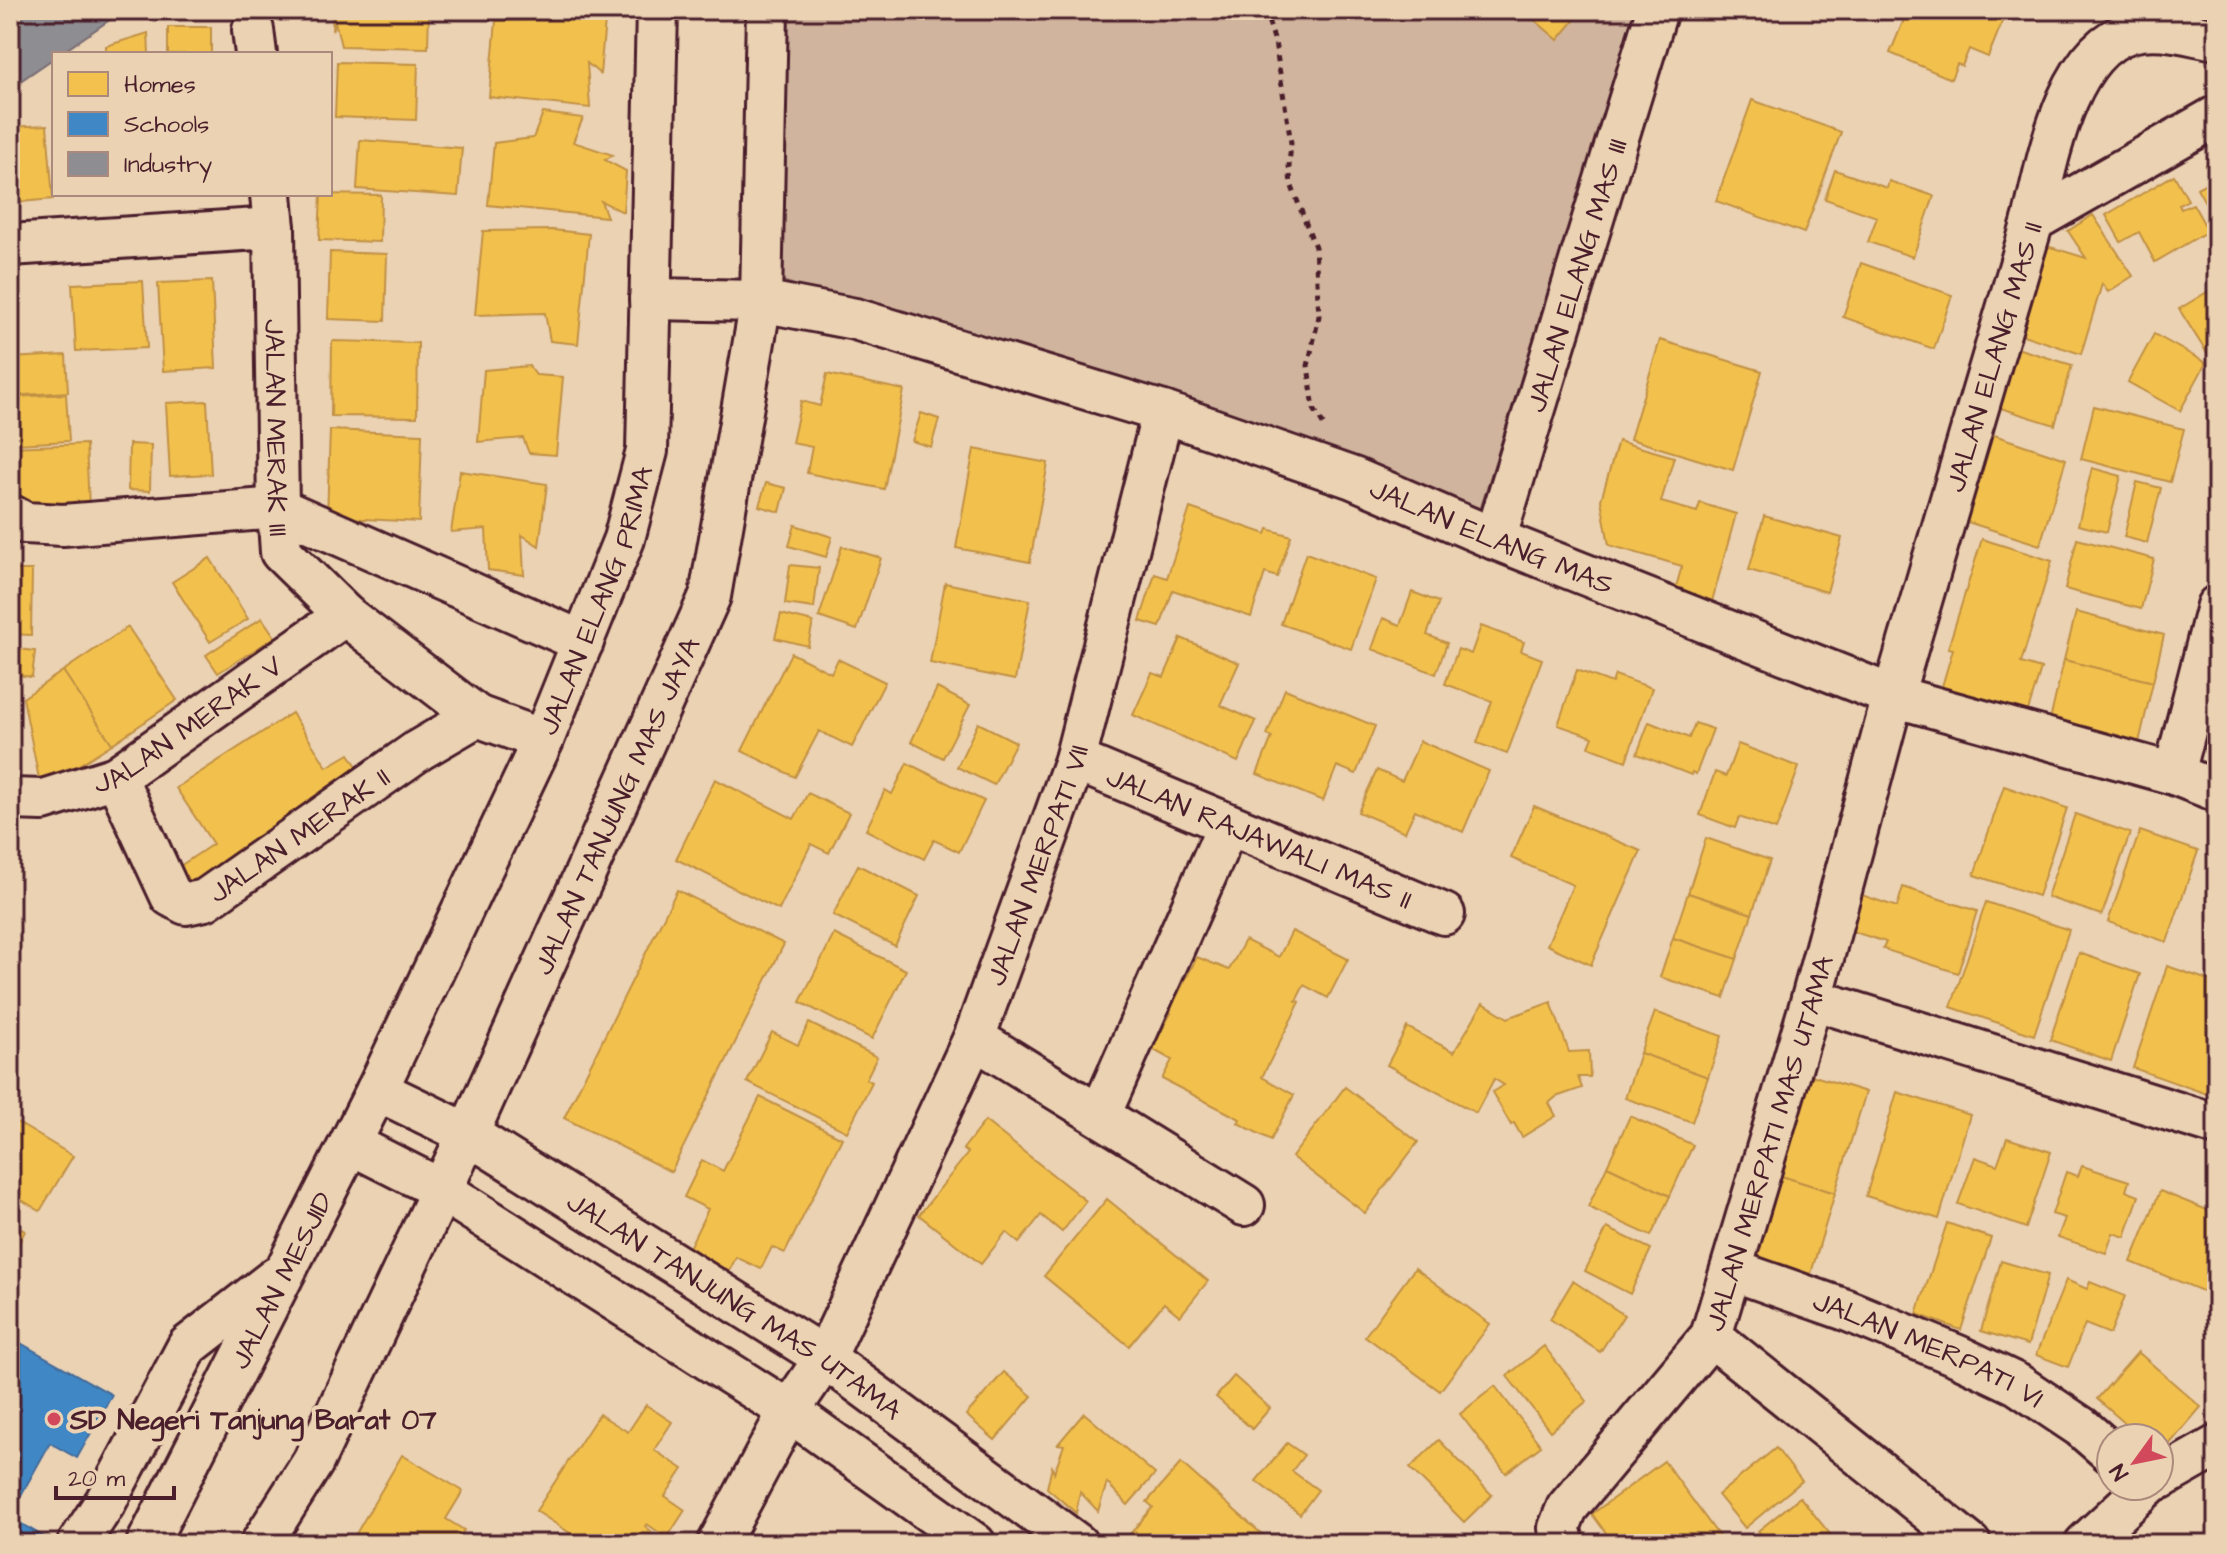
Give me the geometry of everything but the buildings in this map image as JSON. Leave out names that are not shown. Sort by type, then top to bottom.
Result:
[{"type":"street","name":"JALAN ELANG PRIMA","points":[[351,1144],[543,740],[624,539],[647,451],[657,10]]},
{"type":"street","name":"JALAN TANJUNG MAS JAYA","points":[[261,1544],[313,1462],[468,1134],[710,596],[751,301],[767,10]]},
{"type":"street","name":"JALAN ELANG MAS III","points":[[1495,539],[1657,10]]},
{"type":"street","points":[[2033,221],[2055,131],[2086,63],[2114,41],[2132,32],[2165,30],[2217,39]]},
{"type":"street","name":"JALAN ELANG MAS II","points":[[1893,696],[2033,221],[2217,116]]},
{"type":"street","points":[[10,245],[273,211]]},
{"type":"street","name":"JALAN MERAK III","points":[[273,211],[281,552],[345,615],[477,716]]},
{"type":"street","name":"JALAN ELANG MAS","points":[[650,299],[751,301],[855,319],[1163,412],[1353,478],[1495,539],[1893,696],[2174,774],[2217,791]]},
{"type":"street","name":"JALAN MERPATI VII","points":[[718,1544],[789,1411],[825,1358],[974,1038],[1075,760],[1163,412]]},
{"type":"street","points":[[10,515],[25,523],[63,525],[278,508],[583,642]]},
{"type":"street","points":[[2174,774],[2217,606]]},
{"type":"street","name":"JALAN MERAK V","points":[[12,800],[43,800],[116,777],[345,615]]},
{"type":"street","name":"JALAN MERPATI MAS UTAMA","points":[[1564,1544],[1559,1528],[1567,1508],[1711,1336],[1812,999],[1893,696]]},
{"type":"street","points":[[477,716],[543,740]]},
{"type":"street","name":"JALAN MERAK II","points":[[116,777],[171,896],[186,904],[194,903],[225,887],[419,750],[477,716]]},
{"type":"street","name":"JALAN RAJAWALI MAS II","points":[[1075,760],[1444,914]]},
{"type":"street","points":[[1100,1115],[1228,825]]},
{"type":"street","points":[[1812,999],[2217,1125]]},
{"type":"street","points":[[974,1038],[1244,1205]]},
{"type":"street","name":"JALAN TANJUNG MAS UTAMA","points":[[377,1090],[468,1134],[825,1358],[1077,1544]]},
{"type":"street","name":"JALAN TANJUNG MAS UTAMA","points":[[351,1144],[440,1189],[789,1411],[975,1544]]},
{"type":"street","name":"JALAN MESJID","points":[[147,1544],[351,1144]]},
{"type":"street","name":"JALAN MERPATI VI","points":[[1732,1270],[1846,1310],[2005,1379],[2095,1439]]},
{"type":"street","points":[[78,1544],[106,1501],[188,1346],[285,1271]]},
{"type":"street","points":[[1711,1336],[1970,1544]]},
{"type":"street","points":[[2175,1470],[2217,1446]]},
{"type":"street","points":[[2085,1544],[2130,1502]]},
{"type":"path","points":[[1265,10],[1275,42],[1291,143],[1291,184],[1315,247],[1319,316],[1308,366],[1314,409],[1353,478]]},
{"type":"shaded area","points":[[784,10],[1636,10],[1478,517],[1162,403],[776,279]]},
{"type":"place","name":"SD Negeri Tanjung Barat 07","points":[[54,1419]]}]
